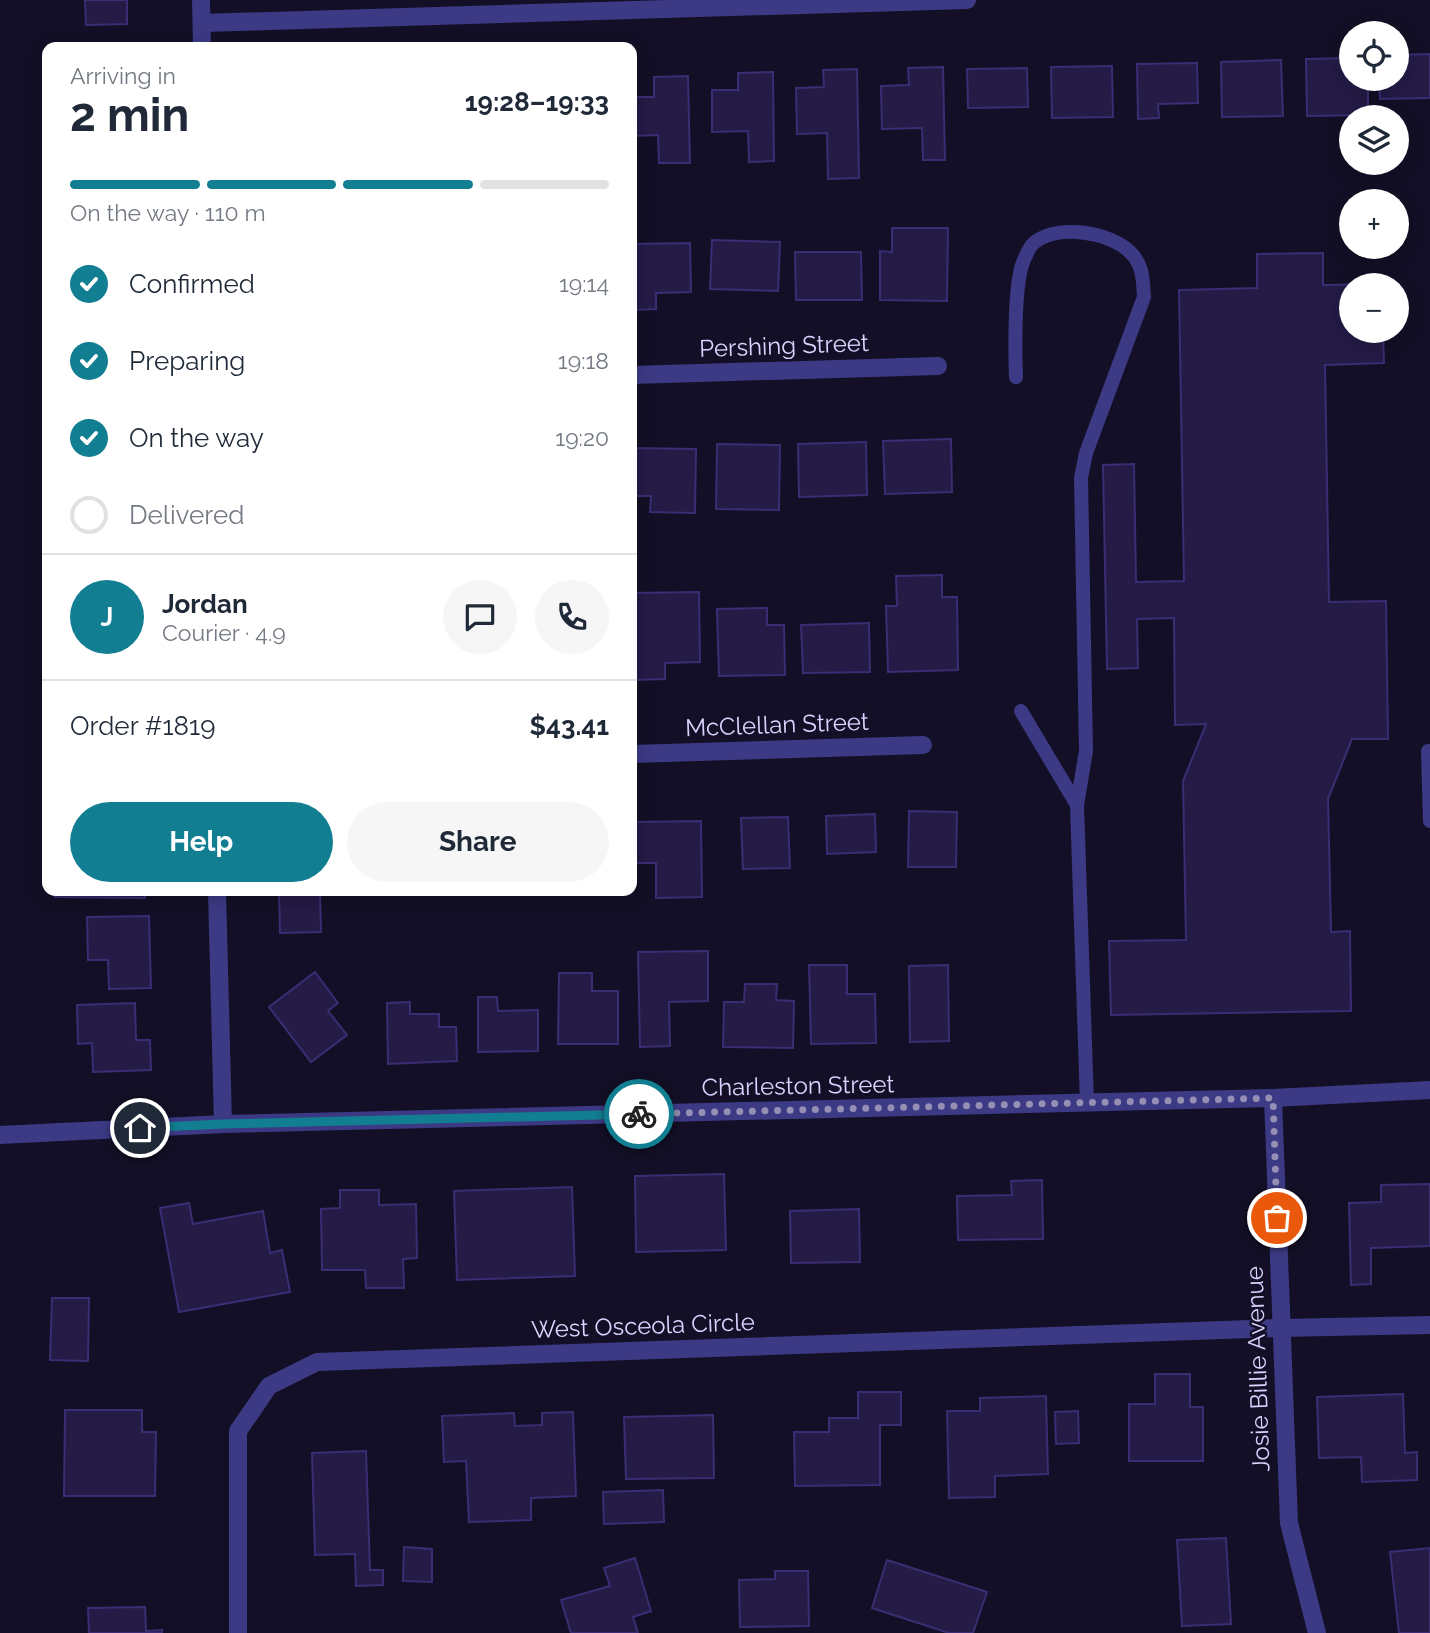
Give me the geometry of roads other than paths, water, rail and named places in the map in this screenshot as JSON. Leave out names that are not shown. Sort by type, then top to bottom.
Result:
[{"type":"street","points":[[201,0],[202,42]]},
{"type":"street","points":[[202,23],[967,0]]},
{"type":"street","name":"Pershing Street","points":[[637,375],[937,366]]},
{"type":"street","name":"McClellan Street","points":[[637,754],[923,745]]},
{"type":"street","points":[[217,896],[223,1124]]},
{"type":"street","name":"Charleston Street","points":[[0,1135],[223,1124],[1273,1098],[1430,1090]]},
{"type":"street","name":"Josie Billie Avenue","points":[[1273,1098],[1289,1523],[1317,1633]]},
{"type":"street","name":"West Osceola Circle","points":[[238,1633],[238,1431],[269,1386],[317,1362],[1430,1325]]},
{"type":"lane","points":[[1016,377],[1015,341],[1022,262],[1035,242],[1062,231],[1076,232],[1108,239],[1130,252],[1143,272],[1144,297],[1086,453],[1081,478],[1086,751],[1077,805],[1087,1103]]},
{"type":"lane","points":[[1021,711],[1077,805]]},
{"type":"lane","points":[[1428,751],[1430,821]]}]
